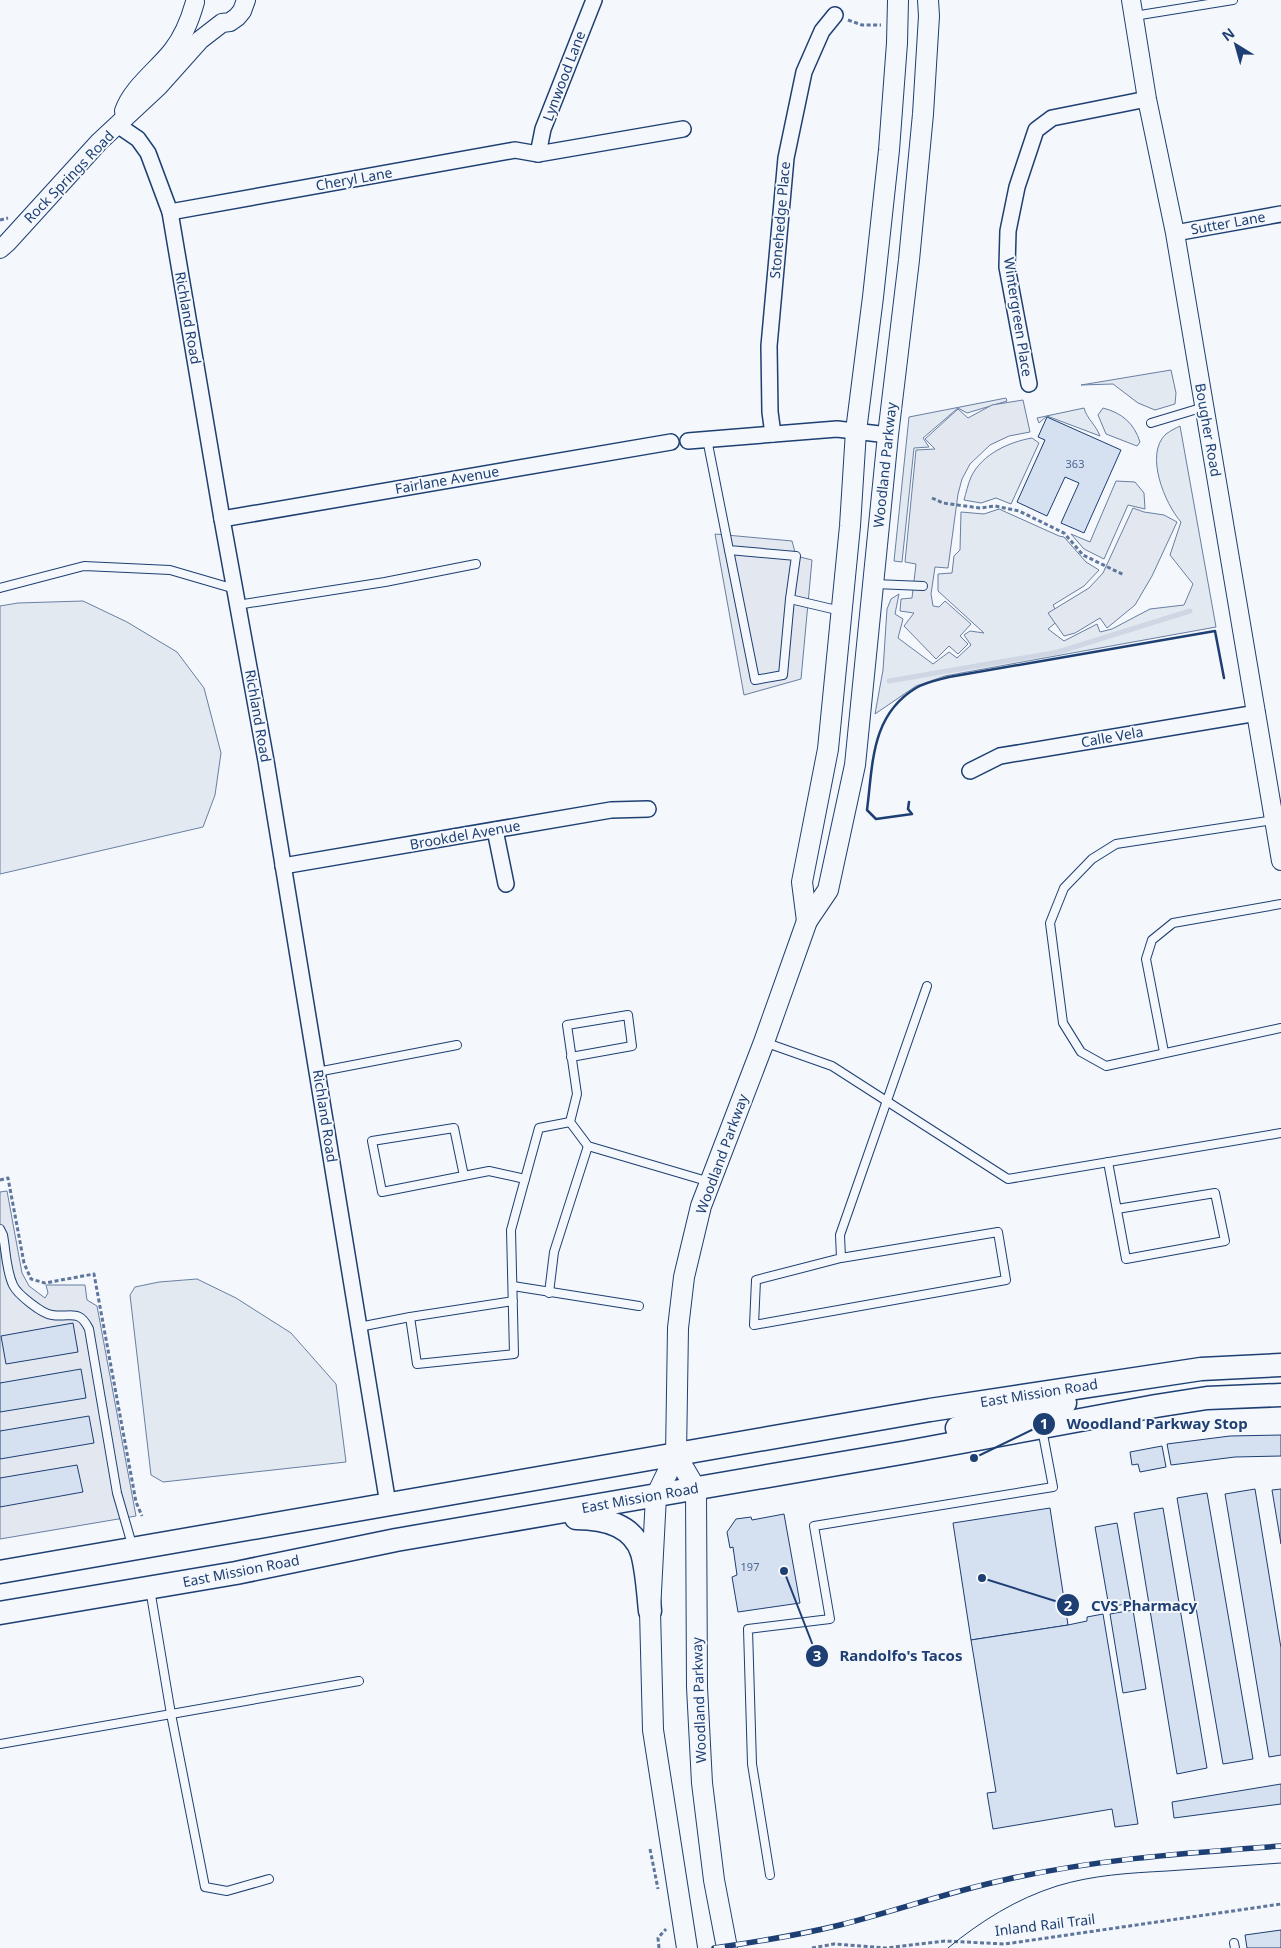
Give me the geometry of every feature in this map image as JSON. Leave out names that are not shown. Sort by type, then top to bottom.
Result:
[{"type":"main road","name":"Woodland Parkway","points":[[806,921],[802,882],[828,749],[840,611],[850,526],[856,431],[874,297],[889,150],[898,0]]},
{"type":"main road","name":"Woodland Parkway","points":[[687,1948],[653,1730],[650,1611],[656,1496],[676,1455],[678,1328],[684,1277],[701,1206],[764,1042],[806,921],[828,890],[855,764],[923,114],[929,16],[928,0]]},
{"type":"main road","name":"East Mission Road","points":[[0,1572],[930,1410],[1201,1368],[1281,1365]]},
{"type":"main road","points":[[906,1452],[906,1445],[910,1439],[1097,1397],[1136,1378]]},
{"type":"main road","name":"East Mission Road","points":[[0,1613],[236,1573],[396,1540],[906,1452],[1156,1406],[1207,1398],[1281,1396]]},
{"type":"main road","points":[[676,1455],[696,1488]]},
{"type":"main road","name":"Woodland Parkway","points":[[696,1488],[697,1687],[702,1782],[714,1880],[727,1948]]},
{"type":"main road","points":[[535,1516],[594,1518],[610,1522],[624,1529],[642,1552],[650,1611]]},
{"type":"street","points":[[119,126],[158,87],[200,40],[222,23],[230,22],[237,18],[246,0]]},
{"type":"street","name":"Lynwood Lane","points":[[538,154],[543,129],[594,0]]},
{"type":"street","name":"Rock Springs Road","points":[[195,1],[199,12],[205,18],[213,22],[222,23]]},
{"type":"street","name":"Rock Springs Road","points":[[2,248],[99,142],[119,126],[126,105],[180,40],[186,29],[195,1]]},
{"type":"street","name":"Bougher Road","points":[[1132,8],[1147,99],[1174,232],[1281,861]]},
{"type":"street","name":"Stonehedge Place","points":[[773,434],[770,412],[769,346],[786,158],[804,72],[822,32],[836,15]]},
{"type":"street","name":"Wintergreen Place","points":[[1029,384],[1007,267],[1008,231],[1017,187],[1036,130],[1052,118],[1147,99]]},
{"type":"street","name":"Richland Road","points":[[119,126],[138,139],[148,152],[170,212],[234,589],[266,761],[388,1504]]},
{"type":"street","name":"Cheryl Lane","points":[[170,212],[515,150],[538,154],[682,130]]},
{"type":"street","name":"Sutter Lane","points":[[1174,232],[1281,214]]},
{"type":"street","points":[[688,441],[837,429],[888,435]]},
{"type":"street","name":"Fairlane Avenue","points":[[222,519],[671,442]]},
{"type":"street","name":"Calle Vela","points":[[970,771],[1000,756],[1257,713]]},
{"type":"street","name":"Brookdel Avenue","points":[[283,866],[611,810],[648,809]]},
{"type":"street","points":[[495,830],[506,884]]},
{"type":"lane","points":[[1132,8],[1233,0]]},
{"type":"lane","points":[[1151,423],[1204,407]]},
{"type":"lane","points":[[707,439],[729,550],[755,680],[783,675],[796,556],[729,550]]},
{"type":"lane","points":[[237,605],[385,582],[476,564]]},
{"type":"lane","points":[[0,588],[84,566],[170,570],[234,589]]},
{"type":"lane","points":[[873,584],[923,586]]},
{"type":"lane","points":[[790,599],[840,611]]},
{"type":"lane","points":[[1274,820],[1116,844],[1092,859],[1064,888],[1050,923],[1063,1023],[1081,1052],[1106,1066],[1281,1028]]},
{"type":"lane","points":[[1164,1052],[1146,959],[1152,940],[1173,923],[1281,904]]},
{"type":"lane","points":[[841,1258],[840,1235],[927,986]]},
{"type":"lane","points":[[570,1122],[577,1094],[571,1057],[567,1025],[628,1015],[632,1046],[571,1057]]},
{"type":"lane","points":[[764,1042],[832,1066],[1008,1179],[1281,1133]]},
{"type":"lane","points":[[317,1072],[457,1045]]},
{"type":"lane","points":[[570,1122],[588,1146],[710,1182]]},
{"type":"lane","points":[[410,1317],[417,1364],[514,1354],[511,1230],[539,1128],[570,1122]]},
{"type":"lane","points":[[464,1176],[454,1128],[372,1141],[382,1192],[464,1176],[489,1171],[525,1179]]},
{"type":"lane","points":[[549,1293],[554,1252],[588,1146]]},
{"type":"lane","points":[[1108,1162],[1126,1259],[1225,1241],[1215,1193],[1117,1209]]},
{"type":"lane","points":[[0,1229],[3,1235],[9,1276],[14,1287],[39,1310],[52,1315],[71,1314],[79,1316],[85,1320],[89,1329],[117,1493],[133,1549]]},
{"type":"lane","points":[[998,1232],[1006,1280],[754,1325],[756,1280],[841,1258],[998,1232]]},
{"type":"lane","points":[[512,1286],[639,1306]]},
{"type":"lane","points":[[359,1326],[513,1301]]},
{"type":"lane","points":[[770,1875],[752,1764],[748,1629],[830,1619],[814,1526],[1053,1487],[1041,1427]]},
{"type":"lane","points":[[150,1588],[171,1714],[205,1887],[226,1891],[269,1879]]},
{"type":"lane","points":[[0,1744],[359,1681]]},
{"type":"path","points":[[836,15],[862,25],[898,24]]},
{"type":"path","points":[[932,498],[943,503],[980,508],[995,506],[1019,511],[1064,533],[1083,555],[1124,575]]},
{"type":"path","points":[[650,1849],[659,1894]]},
{"type":"path","name":"Inland Rail Trail","points":[[812,1948],[834,1944],[886,1948],[945,1941],[1005,1944],[1281,1904]]},
{"type":"path","points":[[659,1948],[658,1938],[666,1929],[664,1920]]},
{"type":"shaded area","points":[[1171,370],[1176,393],[1175,404],[1155,410],[1138,403],[1113,384],[1081,385]]},
{"type":"shaded area","points":[[1006,398],[1007,401],[967,413],[958,408],[923,438],[929,447],[914,448],[902,562],[894,561],[909,417]]},
{"type":"shaded area","points":[[1023,400],[1030,432],[1009,436],[990,445],[970,464],[962,479],[958,494],[948,568],[935,567],[931,594],[933,606],[939,607],[945,601],[971,624],[960,636],[968,644],[958,654],[949,646],[936,659],[904,626],[914,613],[900,611],[901,599],[912,598],[916,564],[905,562],[916,450],[935,449],[925,439],[958,409],[968,418],[992,405]]},
{"type":"shaded area","points":[[1084,408],[1100,436],[1047,416],[1039,423],[1037,418]]},
{"type":"shaded area","points":[[1103,408],[1116,413],[1131,424],[1140,442],[1137,446],[1106,434],[1098,415]]},
{"type":"shaded area","points":[[1180,426],[1216,627],[945,676],[916,686],[875,714],[883,670],[887,609],[891,599],[899,594],[895,614],[903,619],[898,638],[933,664],[949,652],[957,658],[971,645],[964,635],[970,631],[984,633],[938,591],[938,574],[952,573],[954,556],[960,550],[961,512],[984,514],[999,509],[1064,537],[1086,562],[1099,570],[1084,586],[1053,605],[1060,619],[1048,629],[1064,641],[1097,624],[1100,632],[1112,629],[1150,609],[1184,605],[1193,584],[1170,555],[1181,522],[1163,492],[1157,466],[1157,454],[1160,443],[1166,434]]},
{"type":"shaded area","points":[[1032,438],[1039,443],[1011,504],[996,498],[981,503],[964,500],[971,477],[982,462],[1005,446]]},
{"type":"shaded area","points":[[1116,481],[1135,482],[1144,493],[1145,509],[1128,505],[1104,559],[1084,549],[1071,534],[1090,542]]},
{"type":"shaded area","points":[[1133,508],[1164,515],[1177,522],[1152,576],[1135,605],[1107,628],[1100,618],[1075,633],[1064,636],[1048,613],[1089,588],[1103,573]]},
{"type":"shaded area","points":[[715,534],[792,541],[796,556],[812,560],[801,679],[744,695]]},
{"type":"shaded area","points":[[83,601],[127,622],[177,652],[204,688],[221,753],[215,795],[203,827],[0,874],[0,606],[18,603]]},
{"type":"shaded area","points":[[7,1191],[22,1273],[29,1286],[45,1298],[48,1293],[46,1285],[85,1285],[87,1300],[97,1306],[136,1516],[0,1539],[0,1192]]},
{"type":"shaded area","points":[[197,1279],[236,1298],[291,1333],[336,1384],[346,1462],[163,1482],[151,1475],[130,1295],[135,1287],[159,1282]]},
{"type":"building","points":[[1047,417],[1121,450],[1084,533],[1061,523],[1079,483],[1065,477],[1047,516],[1017,502],[1045,440],[1038,437]]},
{"type":"building","points":[[73,1323],[78,1352],[6,1364],[1,1336]]},
{"type":"building","points":[[81,1369],[86,1398],[0,1412],[0,1383]]},
{"type":"building","points":[[89,1416],[94,1443],[0,1459],[0,1431]]},
{"type":"building","points":[[1281,1435],[1281,1456],[1235,1457],[1171,1465],[1167,1444],[1230,1436]]},
{"type":"building","points":[[1162,1446],[1166,1467],[1140,1472],[1138,1464],[1132,1465],[1130,1452]]},
{"type":"building","points":[[77,1465],[83,1492],[0,1507],[0,1478]]},
{"type":"building","points":[[1255,1489],[1281,1648],[1281,1755],[1269,1757],[1225,1494]]},
{"type":"building","points":[[1281,1489],[1281,1544],[1272,1490]]},
{"type":"building","points":[[1207,1493],[1253,1759],[1223,1764],[1177,1498]]},
{"type":"building","points":[[1050,1508],[1068,1625],[971,1640],[953,1523]]},
{"type":"building","points":[[1163,1508],[1207,1768],[1177,1774],[1134,1513]]},
{"type":"building","points":[[784,1514],[800,1603],[738,1612],[732,1577],[737,1575],[733,1547],[730,1548],[727,1532],[736,1519],[751,1517],[752,1520]]},
{"type":"building","points":[[1117,1523],[1131,1603],[1109,1607],[1095,1527]]},
{"type":"building","points":[[1133,1610],[1146,1689],[1123,1693],[1110,1614]]},
{"type":"building","points":[[1103,1614],[1138,1824],[1115,1827],[1112,1809],[993,1829],[987,1793],[996,1792],[971,1640],[1068,1625],[1087,1621],[1087,1617]]},
{"type":"building","points":[[1281,1784],[1281,1804],[1174,1818],[1172,1802]]},
{"type":"building","points":[[1281,1930],[1281,1948],[1247,1948],[1245,1935]]},
{"type":"waterway","points":[[889,681],[1058,652],[1190,611]]},
{"type":"tram line","points":[[948,1948],[986,1920],[1013,1904],[1042,1891],[1071,1882],[1125,1874],[1281,1863]]},
{"type":"railway","points":[[714,1948],[825,1929],[963,1890],[1039,1873],[1142,1858],[1281,1846]]},
{"type":"wall","points":[[909,802],[908,809],[912,814],[876,819],[867,810],[873,758],[882,726],[890,712],[901,699],[924,684],[949,677],[1215,631],[1224,678]]},
{"type":"place","name":"Woodland Parkway Stop","points":[[974,1458]]},
{"type":"place","name":"Randolfo's Tacos","points":[[784,1571]]},
{"type":"place","name":"CVS Pharmacy","points":[[982,1578]]}]
